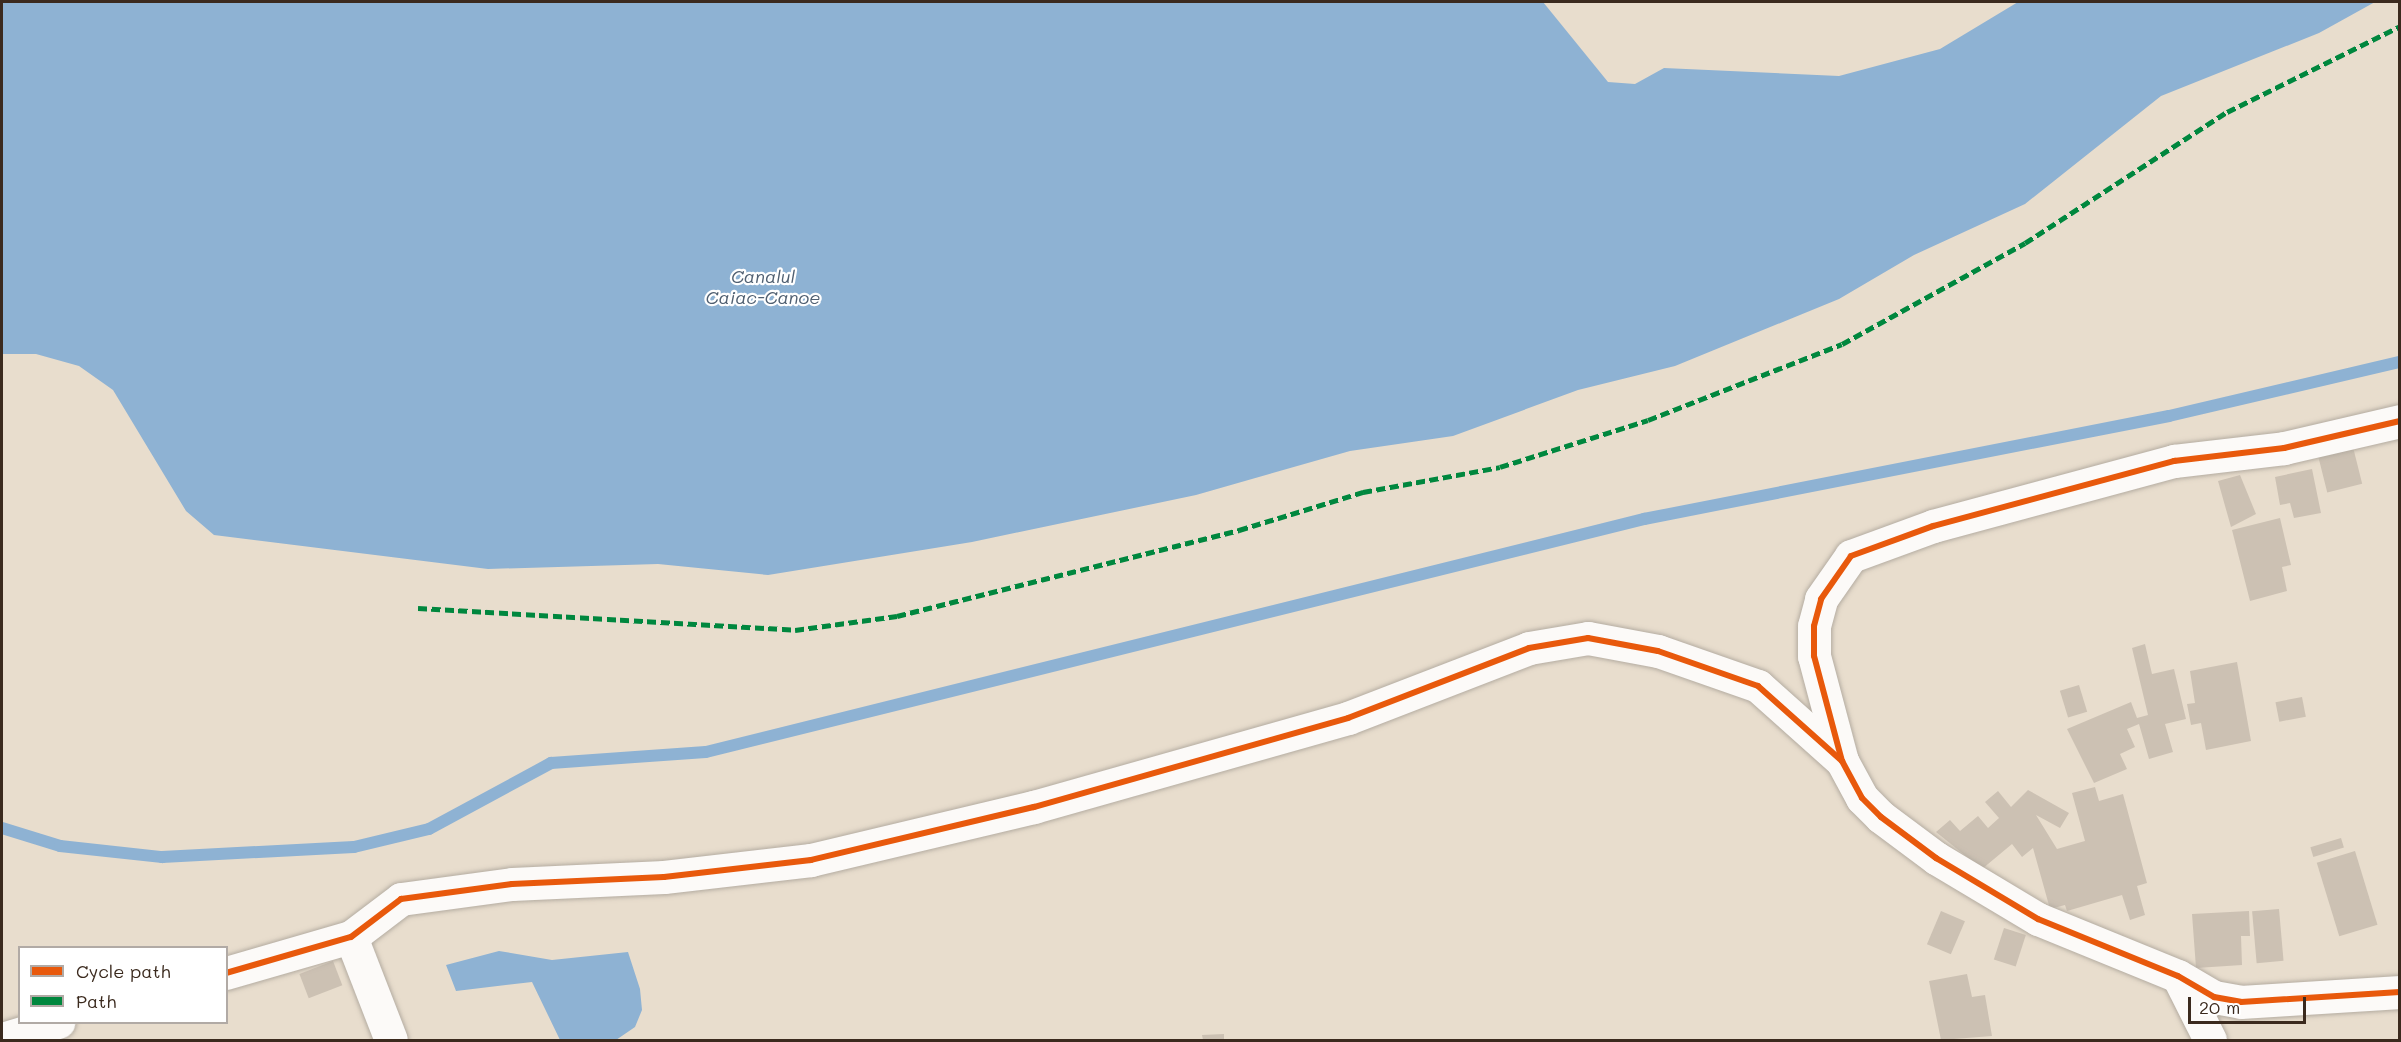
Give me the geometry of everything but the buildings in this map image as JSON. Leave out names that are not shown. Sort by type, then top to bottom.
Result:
[{"type":"street","points":[[2400,421],[2284,448],[2174,461],[1933,526],[1851,556],[1821,599],[1814,626],[1814,656],[1842,761],[1862,798],[1881,817],[2029,914],[2178,976],[2214,997],[2241,1002],[2400,992]]},
{"type":"street","points":[[228,972],[351,937],[401,899],[512,884],[664,877],[811,860],[1034,807],[1348,717],[1529,648],[1588,638],[1658,651],[1758,686],[1842,761]]},
{"type":"street","points":[[351,937],[391,1041]]},
{"type":"street","points":[[2178,976],[2210,1041]]},
{"type":"street","points":[[2,1039],[54,1024]]},
{"type":"water","name":"Canalul Caiac-Canoe","points":[[2,2],[1543,2],[1608,82],[1635,84],[1664,68],[1839,76],[1940,49],[2018,2],[2375,2],[2319,33],[2161,96],[2025,204],[1914,255],[1839,299],[1675,366],[1578,390],[1453,436],[1350,451],[1196,495],[972,542],[768,575],[658,564],[488,569],[214,535],[186,511],[113,390],[79,366],[36,354],[2,354]]},
{"type":"water","points":[[499,951],[552,960],[628,952],[640,989],[642,1010],[635,1027],[616,1040],[560,1040],[532,982],[456,991],[446,965]]},
{"type":"waterway","points":[[2,828],[60,846],[162,857],[354,847],[429,829],[551,763],[706,752],[1644,519],[2169,416],[2400,362]]},
{"type":"marked path","points":[[418,608],[795,630],[897,616],[1239,530],[1363,492],[1500,467],[1648,420],[1842,344],[2025,243],[2227,112],[2400,26]]},
{"type":"cycle path","points":[[1842,761],[1814,656],[1814,626],[1821,599],[1851,556],[1933,526],[2174,461],[2284,448],[2400,421]]},
{"type":"cycle path","points":[[228,972],[351,937],[401,899],[512,884],[664,877],[811,860],[1034,807],[1348,718],[1529,648],[1588,638],[1658,651],[1758,686],[1842,761],[1862,798],[1881,817],[1936,858],[2038,919],[2178,976],[2214,997],[2241,1002],[2400,992]]}]
